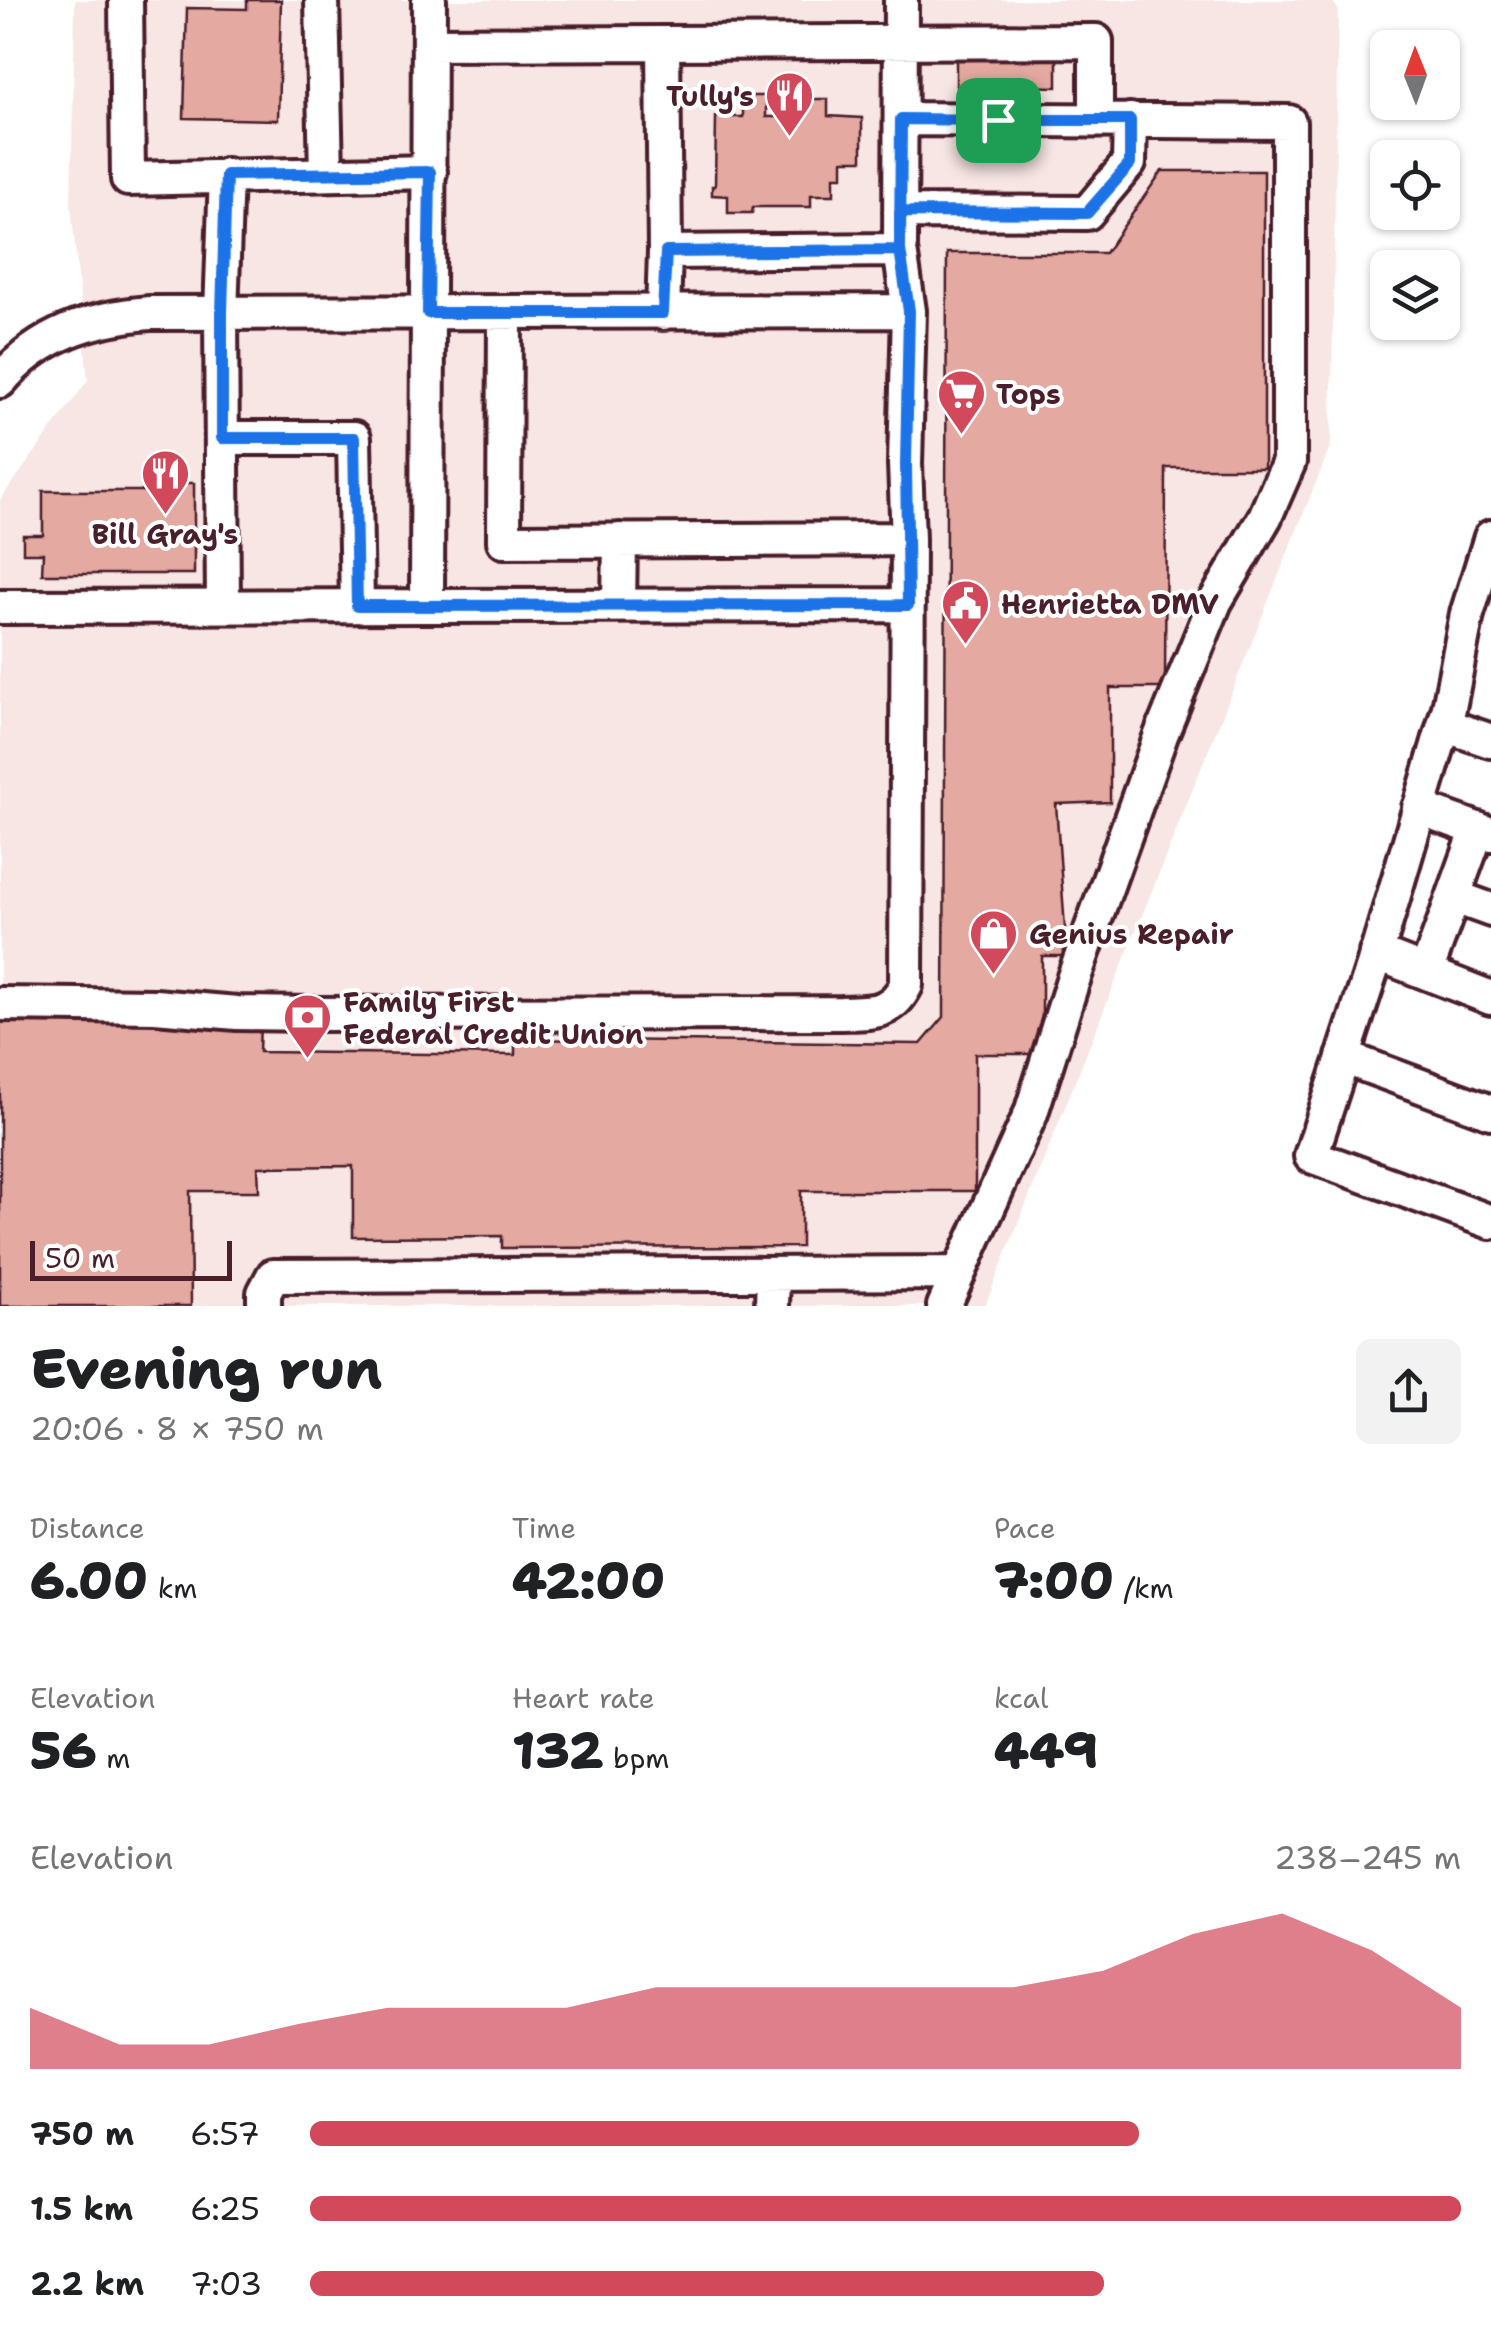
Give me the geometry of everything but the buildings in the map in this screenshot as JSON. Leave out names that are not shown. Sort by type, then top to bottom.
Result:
[{"type":"street","points":[[126,0],[128,179],[430,172]]},
{"type":"street","points":[[322,0],[326,174]]},
{"type":"street","points":[[426,606],[430,0]]},
{"type":"street","points":[[0,1004],[312,1014],[878,1012],[898,1000],[906,985],[909,311],[900,250],[901,0]]},
{"type":"street","points":[[429,44],[1096,41],[1096,120]]},
{"type":"street","points":[[662,43],[666,252],[663,313]]},
{"type":"street","points":[[901,119],[1289,122],[1290,462],[1265,517],[1216,602],[1188,668],[1078,965],[1031,1113],[944,1306]]},
{"type":"street","points":[[900,212],[1087,213],[1130,164],[1130,120]]},
{"type":"street","points":[[223,606],[222,313],[226,175]]},
{"type":"street","points":[[666,252],[900,250]]},
{"type":"street","points":[[0,381],[48,339],[108,316],[909,311]]},
{"type":"street","points":[[506,313],[504,541],[908,539]]},
{"type":"street","points":[[222,438],[354,438],[357,606]]},
{"type":"street","points":[[619,605],[620,540]]},
{"type":"street","points":[[1489,553],[1468,614],[1444,725],[1420,808],[1311,1156],[1491,1222]]},
{"type":"street","points":[[0,606],[908,605]]},
{"type":"street","points":[[1444,725],[1491,741]]},
{"type":"street","points":[[1420,808],[1484,832],[1426,972]]},
{"type":"street","points":[[1455,897],[1491,910]]},
{"type":"street","points":[[1376,953],[1491,998]]},
{"type":"street","points":[[1343,1057],[1491,1112]]},
{"type":"street","points":[[264,1306],[264,1293],[273,1276],[773,1291],[959,1273]]},
{"type":"shaded area","points":[[75,0],[1331,0],[1338,9],[1331,445],[985,1306],[0,1306],[0,500],[88,380],[71,205]]},
{"type":"place","name":"Tully's","points":[[789,138]]},
{"type":"place","name":"Tops","points":[[961,436]]},
{"type":"place","name":"Bill Gray's","points":[[165,516]]},
{"type":"place","name":"Henrietta DMV","points":[[966,646]]},
{"type":"place","name":"Genius Repair","points":[[994,976]]},
{"type":"place","name":"Family First Federal Credit Union","points":[[308,1060]]},
{"type":"route","points":[[998,120],[901,119],[900,212],[900,250],[666,252],[663,313],[428,313],[430,172],[226,175],[222,438],[354,438],[357,606],[908,605],[909,311],[900,250],[900,212],[1087,213],[1130,164],[1130,120],[998,120]]}]
